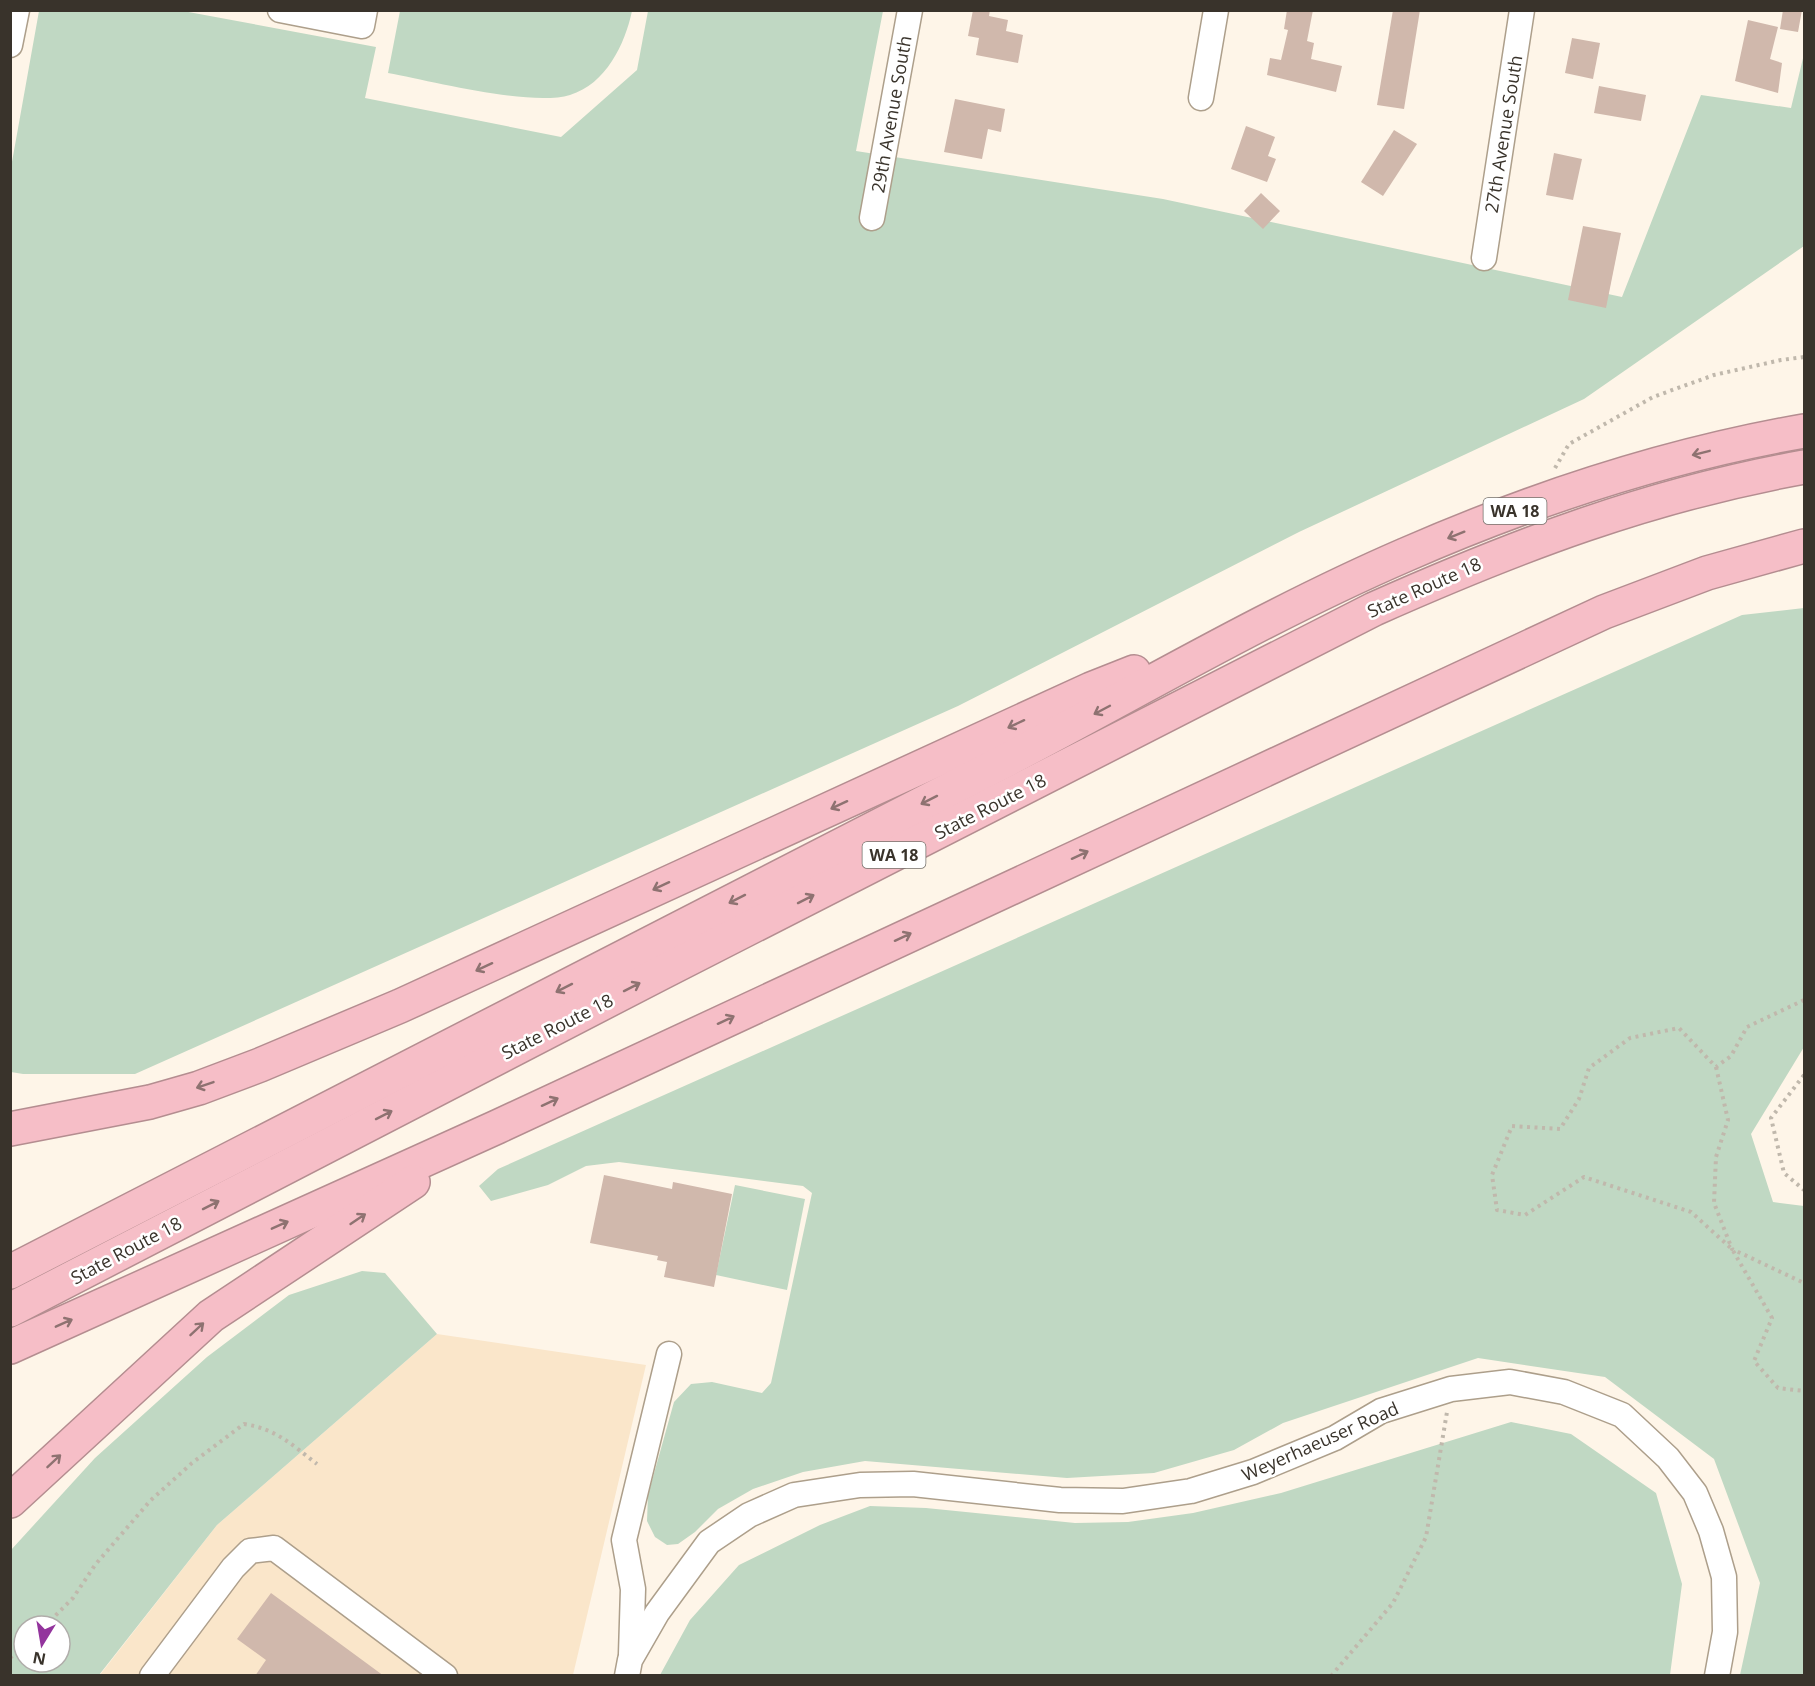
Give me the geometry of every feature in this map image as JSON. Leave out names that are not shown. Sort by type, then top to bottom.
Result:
[{"type":"highway","points":[[1758,439],[1804,425]]},
{"type":"highway","name":"State Route 18","points":[[10,1272],[1032,747],[1283,613],[1404,555],[1599,481],[1758,439],[1804,431]]},
{"type":"highway","name":"State Route 18","points":[[10,1310],[659,974],[1374,609],[1484,561],[1581,524],[1670,496],[1804,467]]},
{"type":"highway","points":[[10,1347],[497,1127],[1604,612],[1707,573],[1804,546]]},
{"type":"highway","points":[[10,1129],[150,1102],[199,1088],[260,1065],[399,1006],[1091,689],[1283,613]]},
{"type":"highway","points":[[10,1501],[211,1316],[497,1127]]},
{"type":"street","points":[[10,45],[17,10]]},
{"type":"street","points":[[280,10],[307,13],[362,26],[365,10]]},
{"type":"street","name":"29th Avenue South","points":[[872,218],[910,10]]},
{"type":"street","points":[[1201,98],[1216,10]]},
{"type":"street","name":"27th Avenue South","points":[[1484,258],[1522,10]]},
{"type":"street","points":[[629,1668],[633,1589],[624,1540],[669,1354]]},
{"type":"street","name":"Weyerhaeuser Road","points":[[629,1668],[657,1613],[709,1542],[749,1515],[794,1495],[860,1485],[903,1484],[1060,1500],[1123,1501],[1191,1491],[1253,1472],[1335,1438],[1381,1410],[1451,1389],[1510,1382],[1564,1392],[1622,1415],[1668,1458],[1695,1493],[1711,1531],[1724,1577],[1725,1632],[1717,1676]]},
{"type":"street","points":[[152,1676],[233,1568],[250,1551],[274,1548],[445,1676]]},
{"type":"path","points":[[1534,504],[1569,444],[1653,397],[1714,375],[1804,357]]},
{"type":"path","points":[[1716,1067],[1731,1056],[1747,1027],[1804,1000]]},
{"type":"path","points":[[1804,1283],[1732,1249],[1691,1212],[1584,1177],[1525,1215],[1497,1210],[1492,1175],[1512,1126],[1560,1129],[1579,1099],[1589,1068],[1630,1038],[1679,1028],[1716,1067],[1728,1120],[1716,1157],[1714,1203],[1732,1249],[1772,1318],[1754,1361],[1778,1388],[1804,1391]]},
{"type":"path","points":[[1804,1075],[1771,1118],[1784,1173],[1804,1190]]},
{"type":"path","points":[[1331,1676],[1393,1603],[1426,1537],[1451,1389]]},
{"type":"path","points":[[57,1614],[73,1599],[95,1565],[150,1501],[192,1463],[244,1424],[266,1427],[317,1464]]},
{"type":"shaded area","points":[[437,1334],[646,1365],[573,1675],[99,1676],[217,1525]]},
{"type":"green space","points":[[400,10],[632,11],[619,49],[604,72],[594,82],[570,95],[531,98],[454,87],[388,73]]},
{"type":"green space","points":[[39,11],[183,11],[376,47],[365,98],[561,137],[637,70],[648,11],[883,11],[856,151],[1163,199],[1622,297],[1701,95],[1791,108],[1804,54],[1804,246],[1584,399],[1299,532],[958,706],[135,1074],[23,1074],[11,1072],[10,173]]},
{"type":"green space","points":[[1804,608],[1804,1047],[1751,1134],[1773,1202],[1804,1206],[1804,1675],[1740,1675],[1760,1583],[1714,1459],[1605,1377],[1478,1358],[1283,1423],[1234,1450],[1154,1473],[1067,1478],[865,1461],[803,1472],[753,1489],[718,1509],[695,1532],[678,1544],[667,1545],[655,1537],[647,1521],[648,1495],[674,1402],[691,1384],[712,1382],[762,1393],[771,1383],[812,1193],[803,1186],[619,1162],[586,1166],[548,1185],[491,1201],[479,1186],[498,1169],[1742,615]]},
{"type":"green space","points":[[735,1185],[805,1199],[787,1290],[716,1275]]},
{"type":"green space","points":[[362,1271],[385,1273],[437,1334],[217,1525],[99,1675],[11,1675],[11,1550],[95,1458],[207,1357],[289,1295]]},
{"type":"green space","points":[[1511,1422],[1571,1434],[1656,1493],[1682,1584],[1670,1675],[660,1675],[690,1620],[739,1565],[820,1525],[870,1506],[926,1508],[1075,1523],[1128,1522],[1193,1513],[1281,1493]]},
{"type":"building","points":[[973,10],[990,10],[989,16],[1008,20],[1006,31],[1023,35],[1018,63],[976,55],[979,38],[968,36]]},
{"type":"building","points":[[1287,10],[1313,10],[1307,41],[1314,43],[1311,59],[1342,66],[1336,92],[1267,75],[1270,58],[1281,60],[1288,30],[1284,29]]},
{"type":"building","points":[[1393,10],[1420,10],[1404,109],[1377,105]]},
{"type":"building","points":[[1783,10],[1802,10],[1798,32],[1780,29]]},
{"type":"building","points":[[1748,20],[1778,27],[1770,59],[1782,63],[1778,93],[1735,81]]},
{"type":"building","points":[[1572,38],[1600,43],[1593,79],[1565,73]]},
{"type":"building","points":[[1599,86],[1646,95],[1641,121],[1594,113]]},
{"type":"building","points":[[955,99],[1005,109],[1001,132],[988,129],[982,159],[944,152]]},
{"type":"building","points":[[1246,126],[1275,137],[1268,156],[1276,159],[1267,182],[1231,169]]},
{"type":"building","points":[[1394,130],[1417,144],[1383,196],[1361,182]]},
{"type":"building","points":[[1554,153],[1582,159],[1573,200],[1546,195]]},
{"type":"building","points":[[1261,193],[1280,211],[1263,229],[1244,211]]},
{"type":"building","points":[[1583,226],[1621,233],[1606,308],[1568,300]]},
{"type":"building","points":[[604,1175],[672,1189],[673,1182],[732,1194],[714,1287],[664,1277],[667,1262],[657,1260],[658,1256],[590,1243]]},
{"type":"building","points":[[271,1593],[384,1676],[255,1676],[266,1660],[237,1639]]}]
